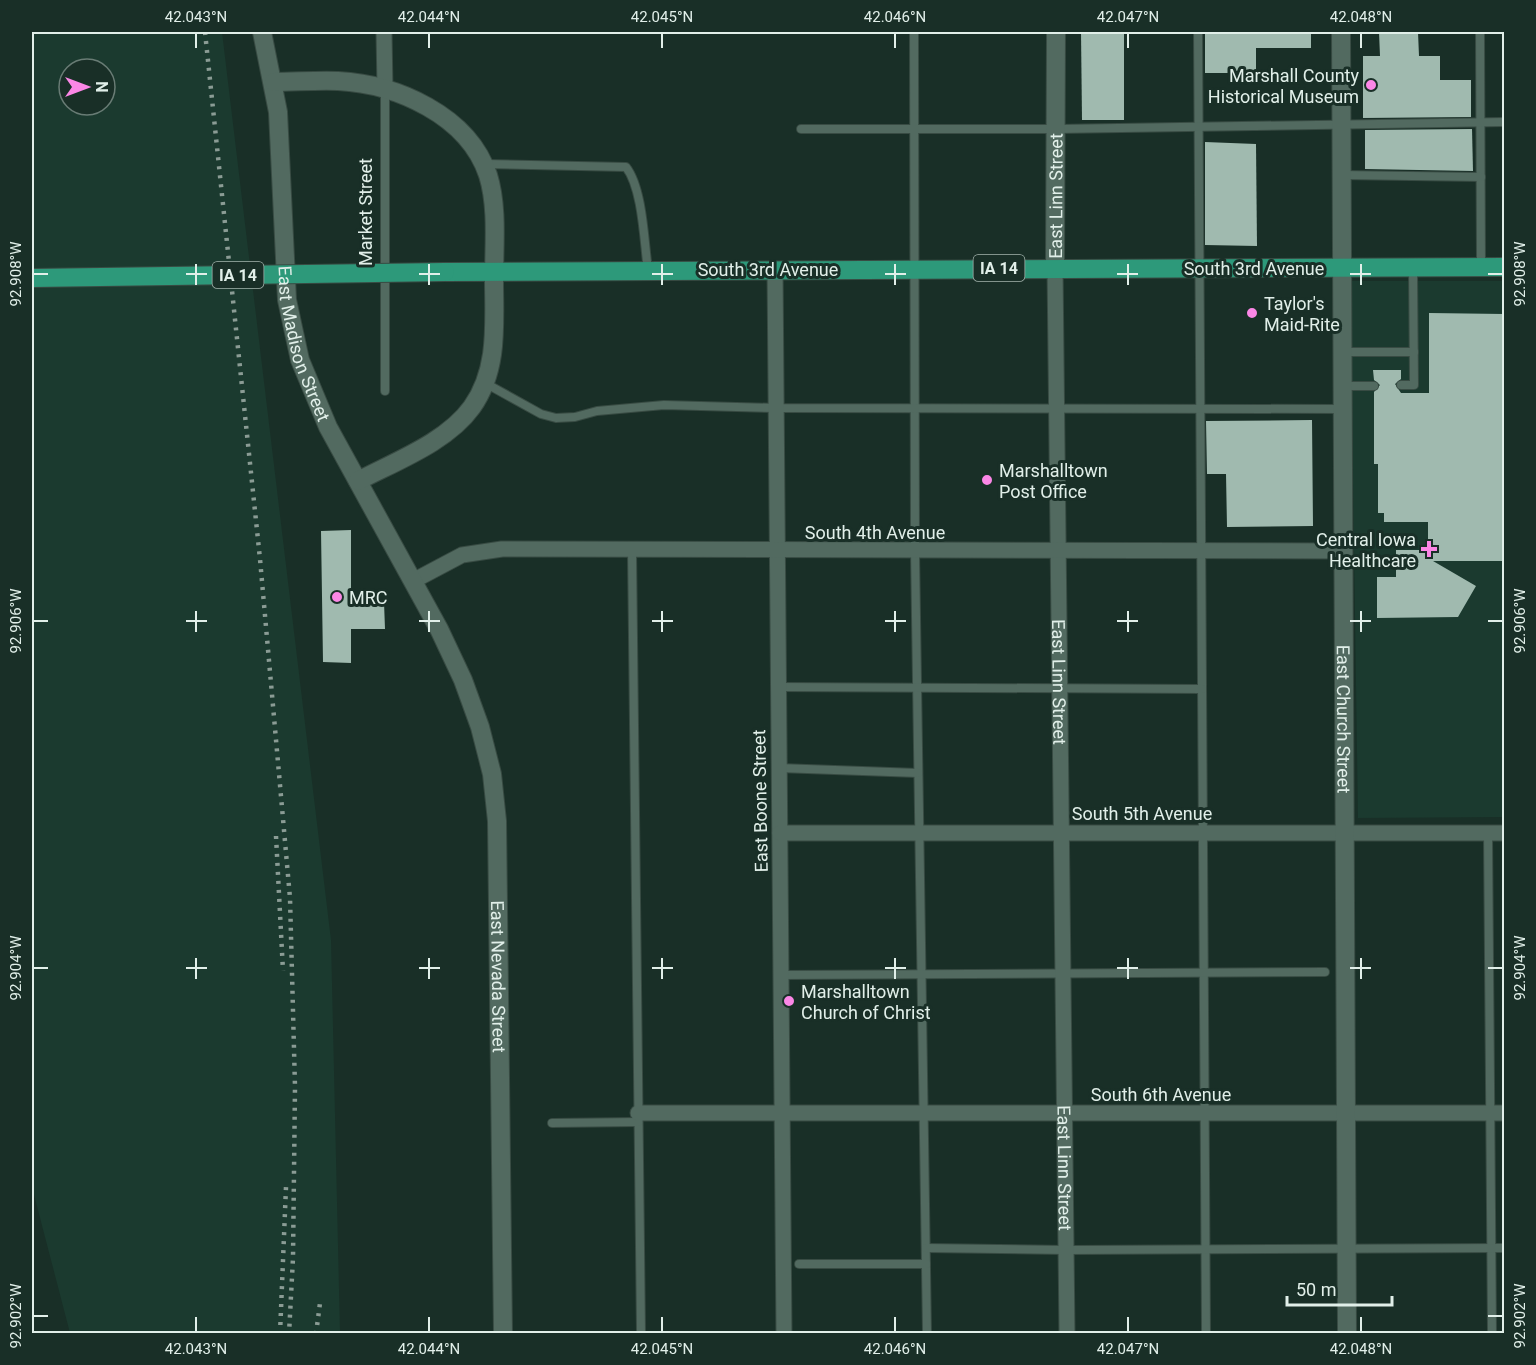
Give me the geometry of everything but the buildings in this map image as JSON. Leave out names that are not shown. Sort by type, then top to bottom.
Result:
[{"type":"main road","name":"East Madison Street","points":[[262,32],[274,82],[280,139],[283,256],[292,332],[313,394],[440,629]]},
{"type":"main road","name":"East Linn Street","points":[[1055,268],[1056,32]]},
{"type":"main road","name":"East Church Street","points":[[1341,32],[1347,1334]]},
{"type":"main road","points":[[274,82],[338,81],[384,89],[410,99],[452,124],[469,140],[483,164],[493,196],[494,336],[491,362],[485,383],[471,408],[454,426],[358,481]]},
{"type":"main road","name":"South 3rd Avenue","points":[[32,278],[775,269],[1504,267]]},
{"type":"main road","name":"East Nevada Street","points":[[440,629],[463,680],[480,727],[492,774],[497,821],[503,1334]]},
{"type":"street","name":"Market Street","points":[[384,32],[384,89]]},
{"type":"street","name":"East Linn Street","points":[[1055,268],[1067,1334]]},
{"type":"street","name":"East Boone Street","points":[[775,269],[784,1334]]},
{"type":"street","name":"South 4th Avenue","points":[[413,580],[462,555],[502,549],[1343,551]]},
{"type":"street","name":"South 5th Avenue","points":[[780,833],[1504,832]]},
{"type":"street","name":"South 6th Avenue","points":[[638,1118],[782,1112],[1497,1113]]},
{"type":"lane","points":[[914,32],[915,551],[927,1334]]},
{"type":"lane","points":[[1198,32],[1206,1334]]},
{"type":"lane","points":[[1480,32],[1481,267]]},
{"type":"lane","name":"Market Street","points":[[384,89],[386,392]]},
{"type":"lane","points":[[801,129],[1056,129],[1504,122]]},
{"type":"lane","points":[[483,164],[626,167],[632,176],[637,196],[648,270]]},
{"type":"lane","points":[[1341,175],[1481,177]]},
{"type":"lane","points":[[1401,385],[1414,385],[1413,267]]},
{"type":"lane","points":[[1342,352],[1414,352]]},
{"type":"lane","points":[[485,383],[542,414],[556,418],[576,417],[597,411],[664,405],[776,408],[1342,409]]},
{"type":"lane","points":[[1342,386],[1374,386]]},
{"type":"lane","points":[[632,550],[641,1334]]},
{"type":"lane","points":[[778,687],[1202,689]]},
{"type":"lane","points":[[779,768],[918,773]]},
{"type":"lane","points":[[1488,832],[1497,1113],[1491,1248],[1492,1334]]},
{"type":"lane","points":[[780,975],[1325,972]]},
{"type":"lane","points":[[552,1123],[638,1118]]},
{"type":"lane","points":[[926,1248],[1066,1250],[1504,1248]]},
{"type":"lane","points":[[799,1264],[926,1264]]},
{"type":"shaded area","points":[[32,32],[222,32],[331,940],[340,1333],[70,1333],[32,1187]]},
{"type":"shaded area","name":"Central Iowa Healthcare","points":[[1350,281],[1504,281],[1504,817],[1358,818]]},
{"type":"railway","points":[[205,32],[260,559],[290,898],[295,1087],[293,1258],[289,1334]]},
{"type":"railway","points":[[276,836],[283,971]]},
{"type":"railway","points":[[280,1334],[286,1187]]},
{"type":"railway","points":[[316,1334],[320,1303]]},
{"type":"place","name":"Marshall County Historical Museum","points":[[1371,85]]},
{"type":"place","name":"Taylor's Maid-Rite","points":[[1252,313]]},
{"type":"place","name":"Marshalltown Post Office","points":[[987,480]]},
{"type":"place","name":"Central Iowa Healthcare","points":[[1429,549]]},
{"type":"place","name":"MRC","points":[[337,597]]},
{"type":"place","name":"Marshalltown Church of Christ","points":[[789,1001]]}]
